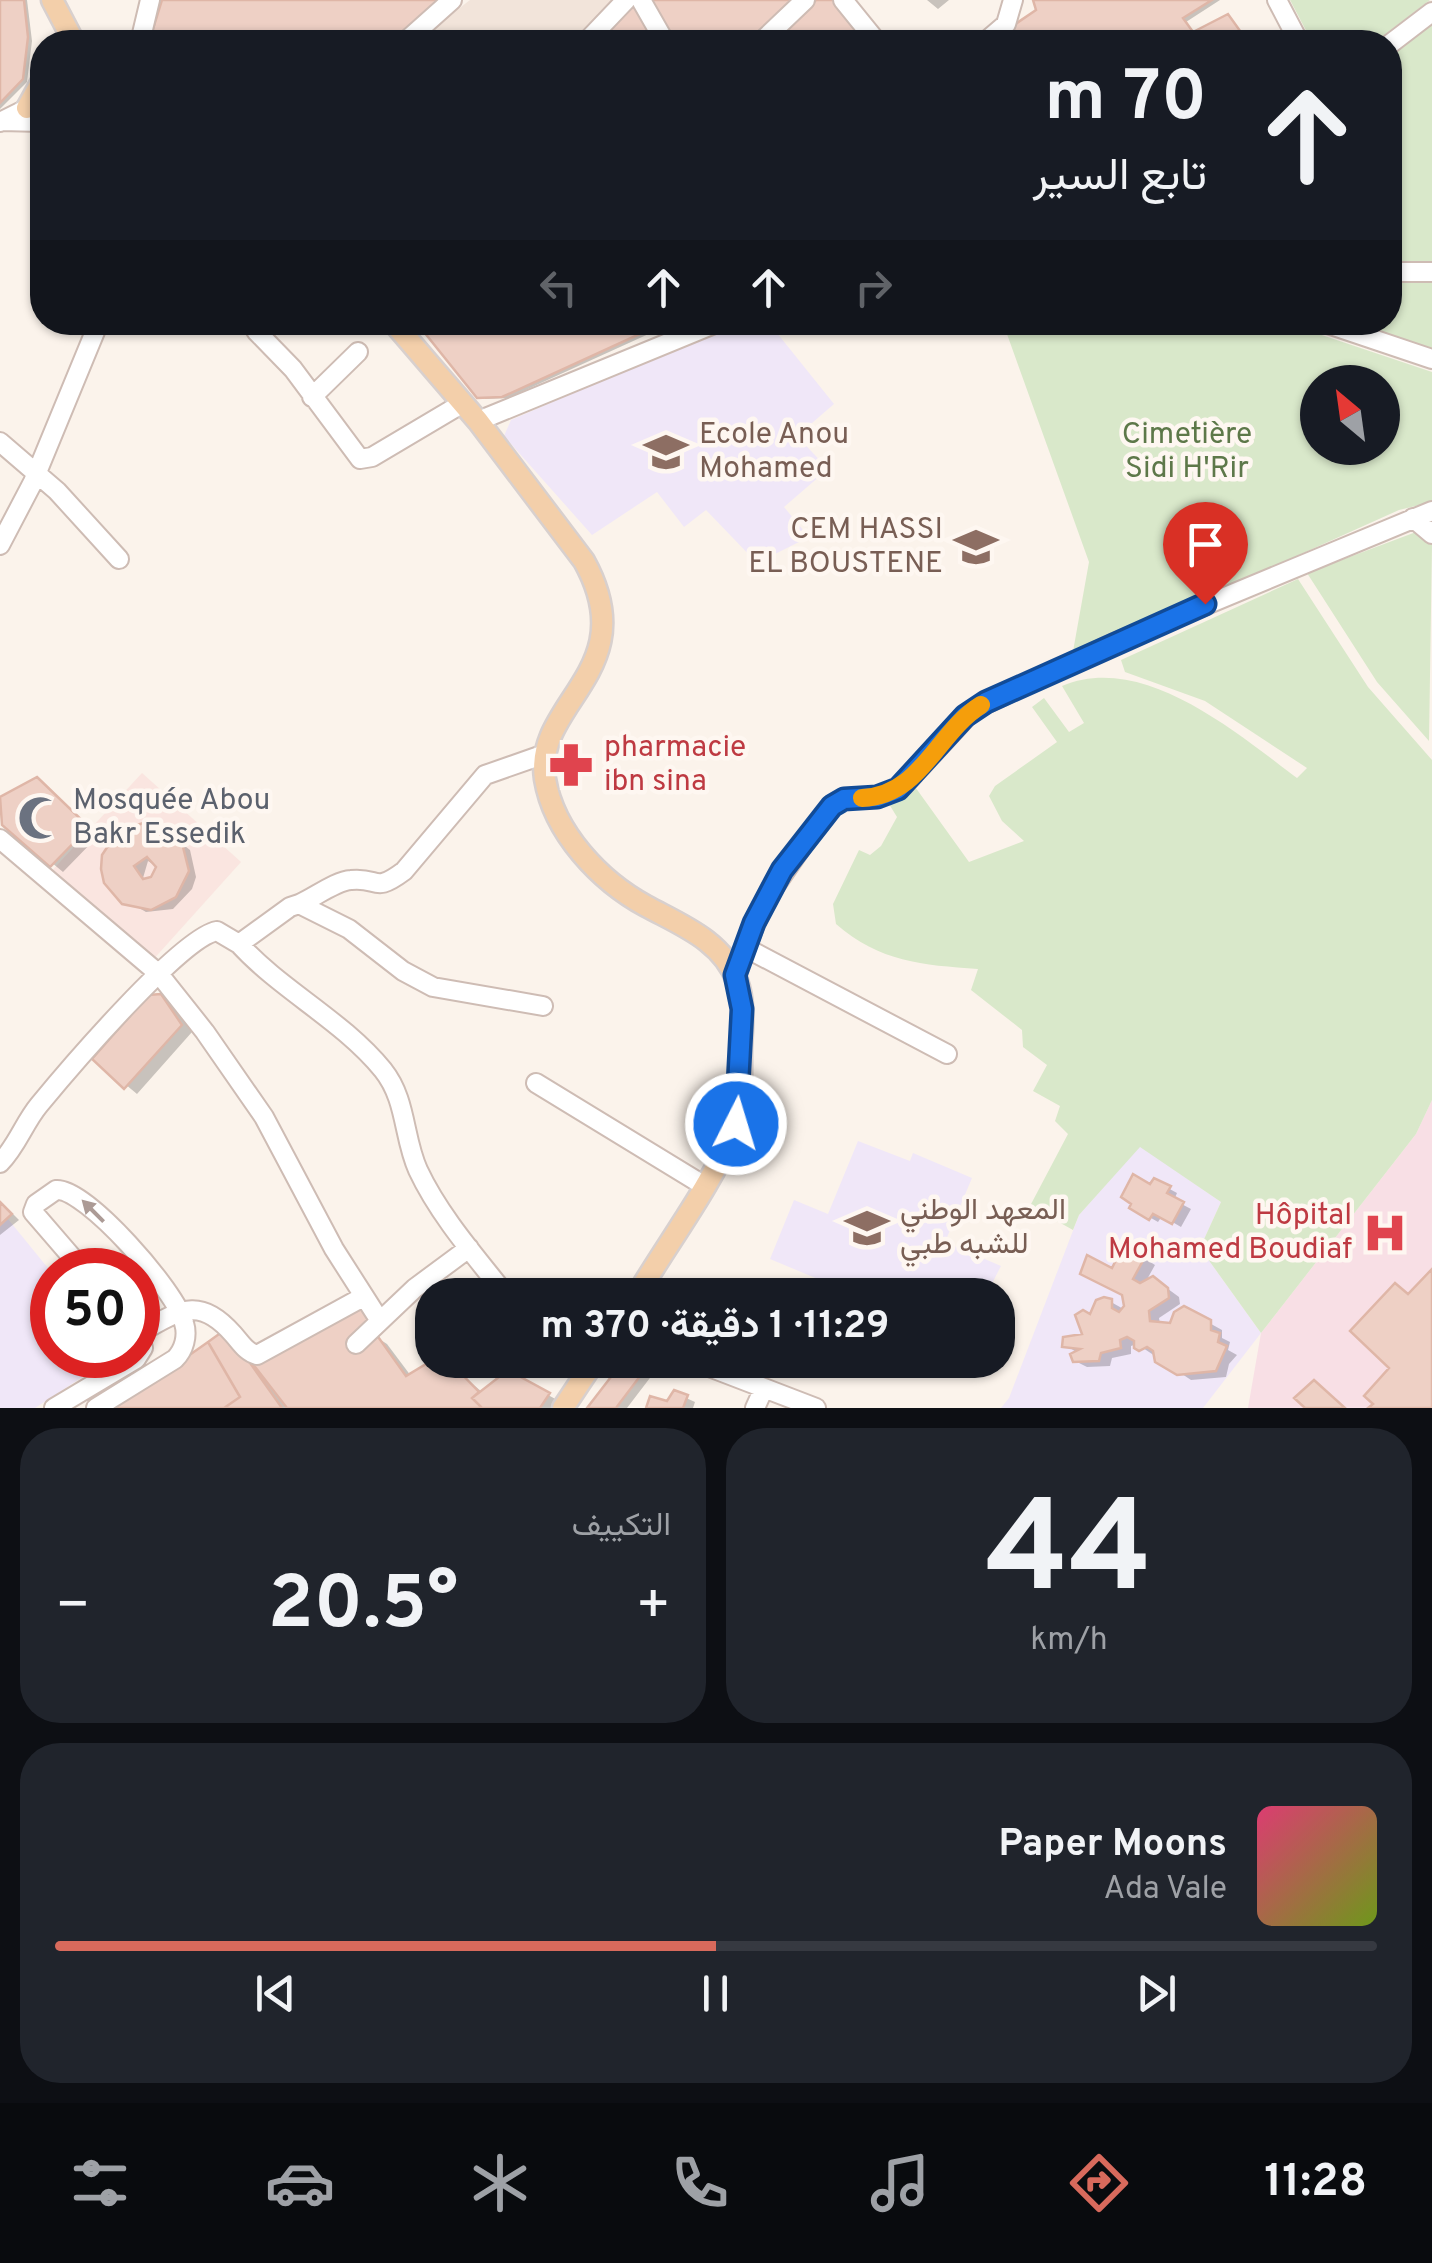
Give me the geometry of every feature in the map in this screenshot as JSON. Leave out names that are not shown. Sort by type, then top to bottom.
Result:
[{"type":"main road","points":[[52,0],[66,30]]},
{"type":"main road","points":[[59,30],[60,20]]},
{"type":"main road","points":[[404,335],[478,421],[584,561],[601,606],[600,644],[592,666],[545,754],[552,801],[592,866],[629,895],[701,936],[735,975],[742,1009],[740,1103],[731,1136],[646,1278]]},
{"type":"main road","points":[[563,1408],[584,1378]]},
{"type":"street","points":[[143,30],[150,0]]},
{"type":"street","points":[[418,30],[452,0]]},
{"type":"street","points":[[597,30],[626,0]]},
{"type":"street","points":[[641,0],[658,30]]},
{"type":"street","points":[[774,30],[805,0]]},
{"type":"street","points":[[843,0],[867,30]]},
{"type":"street","points":[[999,30],[1006,24],[1014,0]]},
{"type":"street","points":[[1277,0],[1293,30]]},
{"type":"street","points":[[1402,35],[1432,12]]},
{"type":"street","points":[[0,122],[30,112]]},
{"type":"street","points":[[1402,272],[1432,272]]},
{"type":"street","points":[[0,545],[37,472],[94,335]]},
{"type":"street","points":[[259,335],[352,452],[365,460],[463,403]]},
{"type":"street","points":[[478,421],[685,335]]},
{"type":"street","points":[[1361,335],[1432,359]]},
{"type":"street","points":[[312,397],[358,352]]},
{"type":"street","points":[[0,442],[37,472],[119,558]]},
{"type":"street","points":[[735,975],[773,886],[825,813],[844,799],[877,797],[898,789],[973,710],[1112,644],[1432,511]]},
{"type":"street","points":[[1413,518],[1432,534]]},
{"type":"street","points":[[239,944],[280,912],[347,880],[376,886],[389,882],[404,871],[485,774],[545,754]]},
{"type":"street","points":[[0,839],[158,974],[264,1117],[380,1321]]},
{"type":"street","points":[[299,904],[349,930],[403,971],[433,987],[543,1006]]},
{"type":"street","points":[[0,1163],[38,1106],[158,974],[212,932],[239,944],[263,970],[353,1038],[385,1072],[403,1106],[415,1164],[493,1278]]},
{"type":"street","points":[[746,948],[947,1054]]},
{"type":"street","points":[[536,1083],[702,1184]]},
{"type":"street","points":[[64,1248],[34,1212],[36,1204],[56,1190],[74,1192],[129,1248]]},
{"type":"street","points":[[356,1344],[469,1248]]},
{"type":"street","points":[[160,1281],[186,1326],[181,1352],[160,1368]]},
{"type":"street","points":[[160,1321],[198,1308],[219,1320],[249,1353],[257,1355],[363,1296]]},
{"type":"street","points":[[54,1408],[102,1378]]},
{"type":"street","points":[[103,1406],[145,1378]]},
{"type":"street","points":[[738,1378],[816,1408]]},
{"type":"street","points":[[756,1408],[764,1388]]},
{"type":"shaded area","points":[[470,0],[619,0],[590,30],[431,30]]},
{"type":"shaded area","name":"Ecole Anou Mohamed","points":[[706,335],[779,335],[834,404],[797,436],[828,469],[784,507],[809,537],[757,563],[706,510],[684,527],[657,492],[592,535],[504,436],[511,420]]},
{"type":"shaded area","points":[[142,773],[241,862],[151,962],[48,875]]},
{"type":"shaded area","name":"Hôpital Mohamed Boudiaf","points":[[1432,1100],[1432,1408],[1248,1408],[1261,1333],[1416,1134]]},
{"type":"shaded area","name":"المعهد الوطني للشبه طبي","points":[[858,1141],[910,1161],[913,1153],[972,1178],[945,1242],[1001,1266],[995,1278],[815,1278],[770,1259],[794,1200],[828,1214]]},
{"type":"shaded area","points":[[1140,1146],[1221,1202],[1200,1248],[1261,1333],[1203,1408],[1001,1408],[1009,1398],[1079,1215]]},
{"type":"shaded area","points":[[8,1219],[32,1248],[30,1378],[81,1378],[35,1408],[0,1408],[0,1225]]},
{"type":"green space","points":[[1290,0],[1430,0],[1391,30],[1306,30]]},
{"type":"green space","points":[[1432,20],[1432,265],[1402,264],[1402,44]]},
{"type":"green space","points":[[1402,280],[1432,281],[1432,349],[1390,335],[1402,335]]},
{"type":"green space","name":"Cimetière Sidi H'Rir","points":[[1007,335],[1322,335],[1432,372],[1432,502],[1399,510],[1072,657],[1089,562]]},
{"type":"green space","points":[[1416,532],[1432,545],[1429,741],[1377,682],[1307,573]]},
{"type":"green space","points":[[1298,579],[1368,687],[1432,760],[1432,1100],[1416,1134],[1261,1333],[1200,1248],[1221,1202],[1140,1147],[1079,1215],[1073,1230],[1030,1206],[1068,1134],[1055,1121],[1060,1106],[1033,1091],[1047,1065],[1023,1047],[1022,1030],[971,990],[978,969],[920,963],[886,954],[836,924],[833,904],[859,850],[870,855],[881,846],[897,817],[884,796],[913,784],[969,862],[1024,841],[1002,821],[989,796],[995,786],[1057,742],[1032,707],[1044,698],[1069,732],[1084,723],[1062,686],[1093,678],[1156,688],[1217,720],[1297,778],[1307,768],[1205,701],[1125,672],[1121,660]]},
{"type":"building","points":[[0,0],[24,0],[28,37],[23,79],[0,103]]},
{"type":"building","points":[[162,0],[438,0],[406,30],[153,30]]},
{"type":"building","points":[[649,0],[796,0],[762,30],[665,30]]},
{"type":"building","points":[[816,0],[834,0],[858,30],[784,30]]},
{"type":"building","points":[[1033,0],[1212,0],[1183,18],[1192,30],[1007,30],[1036,10]]},
{"type":"building","points":[[637,3],[653,30],[603,30]]},
{"type":"building","points":[[1228,14],[1239,30],[1197,30]]},
{"type":"building","points":[[426,335],[638,335],[502,397],[477,398]]},
{"type":"building","name":"Mosquée Abou Bakr Essedik","points":[[37,777],[89,827],[50,867],[2,825],[0,797]]},
{"type":"building","points":[[146,822],[160,825],[182,843],[189,871],[176,897],[151,910],[122,904],[104,883],[101,869],[102,855],[118,831]],"holes":[[[147,857],[156,867],[151,877],[143,879],[134,866]]]},
{"type":"building","points":[[161,994],[182,1025],[124,1089],[92,1059],[148,995]]},
{"type":"building","points":[[1133,1174],[1150,1184],[1154,1178],[1171,1186],[1167,1193],[1184,1202],[1172,1224],[1153,1214],[1149,1220],[1129,1208],[1131,1204],[1121,1197]]},
{"type":"building","points":[[0,1202],[12,1214],[0,1225]]},
{"type":"building","points":[[1124,1244],[1145,1257],[1133,1279],[1140,1283],[1153,1276],[1168,1288],[1169,1298],[1149,1311],[1150,1321],[1170,1323],[1174,1312],[1184,1306],[1211,1320],[1211,1330],[1220,1333],[1218,1342],[1227,1346],[1216,1371],[1177,1375],[1155,1362],[1153,1351],[1147,1347],[1139,1351],[1127,1337],[1120,1340],[1121,1348],[1101,1353],[1099,1361],[1073,1362],[1070,1354],[1080,1349],[1062,1347],[1063,1337],[1082,1334],[1075,1315],[1083,1310],[1090,1314],[1096,1300],[1112,1299],[1112,1308],[1119,1312],[1124,1306],[1122,1295],[1080,1274],[1087,1255],[1112,1268]]},
{"type":"building","points":[[1432,1269],[1432,1408],[1368,1408],[1373,1404],[1364,1396],[1389,1368],[1350,1331],[1395,1283],[1408,1294]]},
{"type":"building","points":[[363,1302],[376,1334],[406,1376],[415,1371],[415,1378],[465,1378],[479,1392],[472,1398],[482,1408],[287,1408],[252,1363],[266,1350]]},
{"type":"building","points":[[226,1329],[282,1408],[224,1408],[240,1397],[208,1342]]},
{"type":"building","points":[[208,1342],[240,1397],[224,1408],[114,1408]]},
{"type":"building","points":[[498,1378],[523,1378],[550,1393],[540,1408],[482,1408],[472,1398]]},
{"type":"building","points":[[610,1378],[639,1378],[616,1408],[587,1408]]},
{"type":"building","points":[[1314,1380],[1345,1408],[1305,1408],[1294,1398]]},
{"type":"building","points":[[674,1390],[688,1395],[683,1408],[646,1408],[650,1396],[667,1401]]},
{"type":"slow traffic","points":[[862,798],[898,789],[965,716],[981,705]]},
{"type":"place","name":"Ecole Anou Mohamed","points":[[666,452]]},
{"type":"place","name":"CEM HASSI EL BOUSTENE","points":[[976,547]]},
{"type":"place","name":"pharmacie ibn sina","points":[[571,765]]},
{"type":"place","name":"Mosquée Abou Bakr Essedik","points":[[40,818]]},
{"type":"place","name":"المعهد الوطني للشبه طبي","points":[[867,1228]]},
{"type":"place","name":"Hôpital Mohamed Boudiaf","points":[[1385,1233]]},
{"type":"route","points":[[736,1124],[742,1009],[735,975],[764,902],[782,870],[825,813],[844,799],[877,797],[898,789],[965,716],[986,702],[1205,604]]}]
